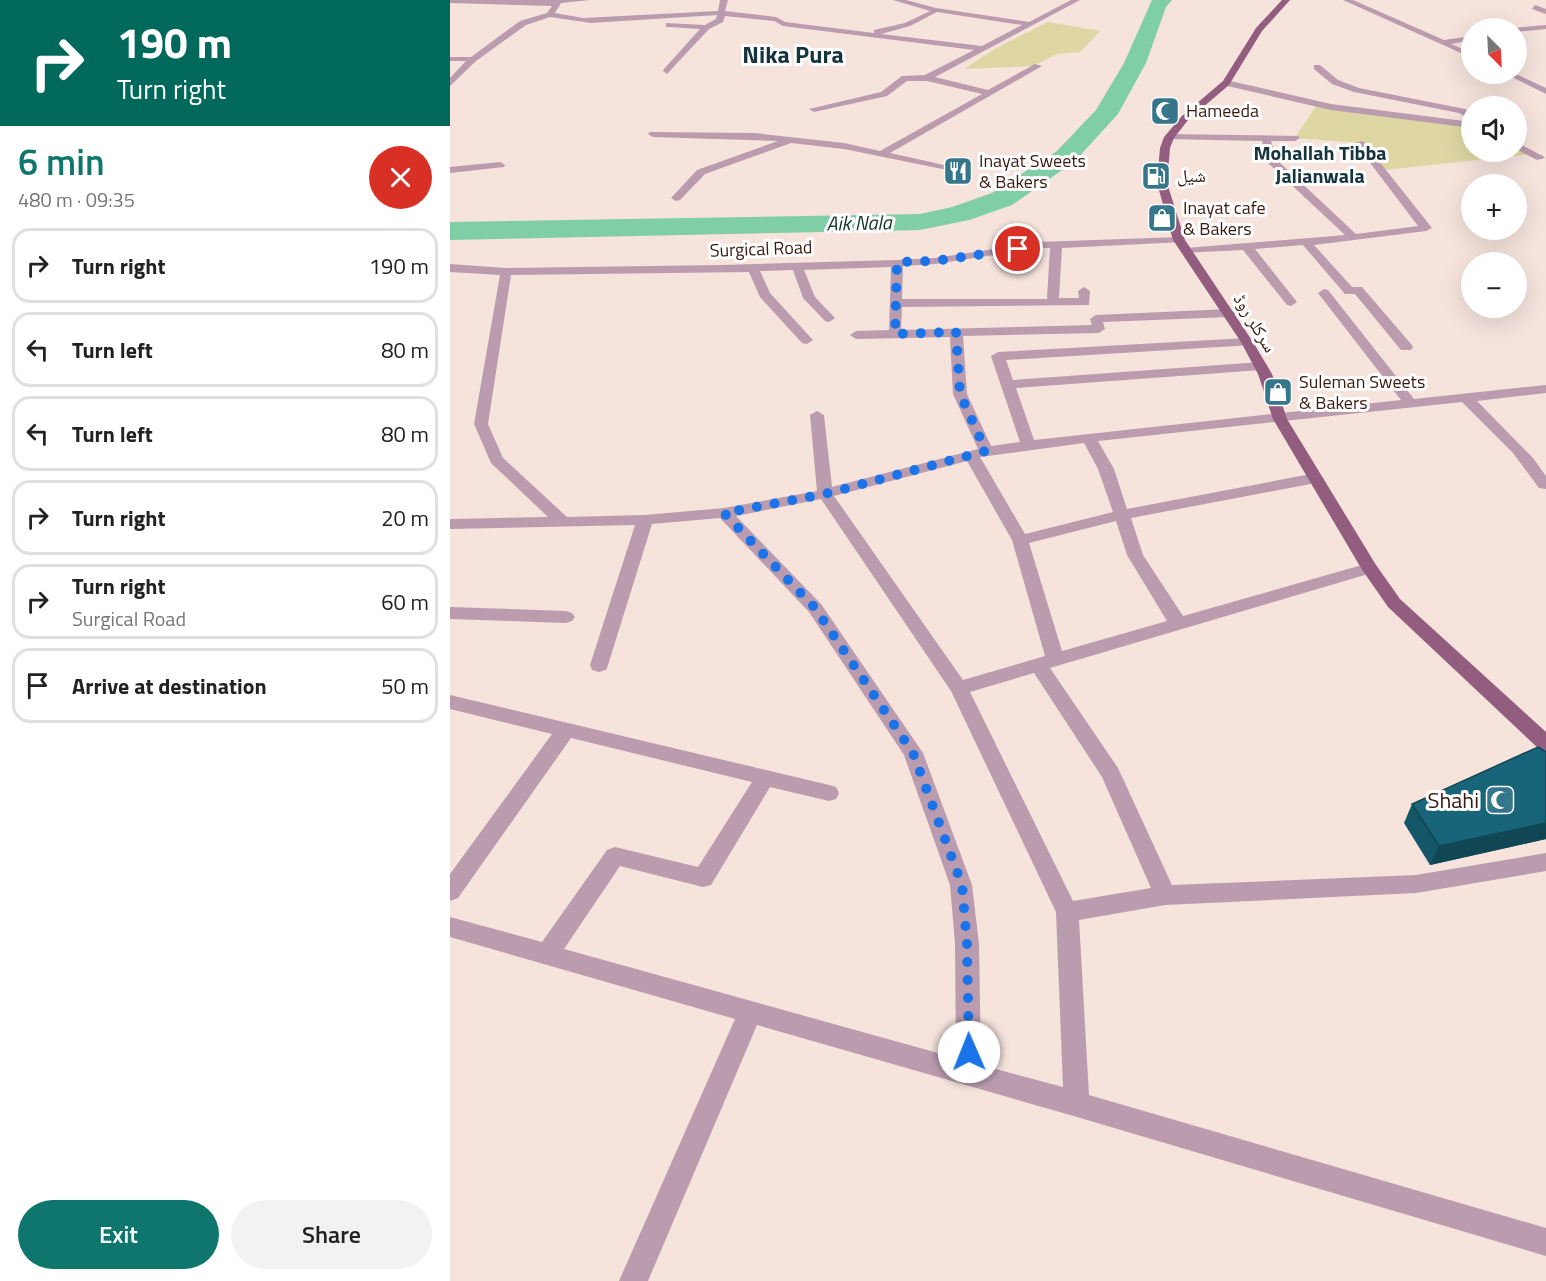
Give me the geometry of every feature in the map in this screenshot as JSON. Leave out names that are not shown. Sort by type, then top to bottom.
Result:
[{"type":"main road","name":"سرکلر روڈ","points":[[1289,3],[1282,14],[1273,18],[1259,30],[1226,83],[1185,118],[1169,137],[1164,148],[1162,183],[1183,245],[1230,313],[1261,366],[1280,418],[1369,568],[1394,603],[1546,744]]},
{"type":"street","points":[[450,1],[585,0]]},
{"type":"street","points":[[667,71],[706,27],[720,20],[724,0]]},
{"type":"street","points":[[897,0],[922,7],[937,6],[1030,24]]},
{"type":"street","points":[[927,78],[1076,0]]},
{"type":"street","points":[[1347,0],[1461,51]]},
{"type":"street","points":[[550,15],[558,2]]},
{"type":"street","points":[[1055,2],[1066,4]]},
{"type":"street","points":[[845,34],[894,30],[921,20],[937,6]]},
{"type":"street","points":[[1535,7],[1546,12]]},
{"type":"street","points":[[581,20],[722,12],[777,20],[783,24],[845,34],[985,49]]},
{"type":"street","points":[[450,83],[473,59],[523,23],[550,15],[581,20],[706,27]]},
{"type":"street","points":[[1527,29],[1546,27]]},
{"type":"street","points":[[1442,43],[1461,40]]},
{"type":"street","points":[[450,59],[473,59]]},
{"type":"street","points":[[881,154],[954,116],[988,93],[1038,66]]},
{"type":"street","points":[[1317,67],[1335,82],[1357,90],[1461,111]]},
{"type":"street","points":[[814,109],[884,94],[905,78],[927,78],[988,93]]},
{"type":"street","points":[[1527,82],[1546,91]]},
{"type":"street","points":[[1226,83],[1331,108],[1461,124]]},
{"type":"street","points":[[652,134],[754,136],[844,146],[958,171]]},
{"type":"street","points":[[1169,137],[1295,138]]},
{"type":"street","points":[[1266,138],[1272,161],[1354,238]]},
{"type":"street","points":[[676,198],[701,172],[790,140]]},
{"type":"street","name":"Surgical Road","points":[[450,268],[507,272],[753,268],[935,261],[1056,244],[1246,246],[1354,238],[1426,228],[1360,143]]},
{"type":"street","points":[[1527,151],[1540,158]]},
{"type":"street","points":[[450,170],[500,165]]},
{"type":"street","points":[[1306,242],[1348,291],[1358,290],[1406,347]]},
{"type":"street","points":[[1053,302],[1056,244]]},
{"type":"street","points":[[1246,246],[1291,302]]},
{"type":"street","points":[[895,334],[897,262]]},
{"type":"street","points":[[797,266],[809,298],[829,318]]},
{"type":"street","points":[[753,268],[764,294],[807,340]]},
{"type":"street","points":[[507,272],[481,424],[495,460],[564,523]]},
{"type":"street","points":[[895,303],[1085,302],[1084,291]]},
{"type":"street","points":[[1324,293],[1411,404]]},
{"type":"street","points":[[856,335],[1099,329],[1096,318],[1230,313]]},
{"type":"street","points":[[956,332],[960,394],[979,453],[1020,540],[1047,663],[1111,774],[1164,895]]},
{"type":"street","points":[[1029,446],[999,356],[1247,342]]},
{"type":"street","points":[[1008,384],[1261,366]]},
{"type":"street","points":[[450,524],[645,520],[724,513],[825,494],[979,453],[1089,438],[1546,389]]},
{"type":"street","points":[[1466,398],[1510,440],[1537,472],[1544,485],[1546,484]]},
{"type":"street","points":[[817,415],[825,494],[959,688],[1067,912],[1077,1104]]},
{"type":"street","points":[[1089,438],[1106,469],[1135,555],[1179,625]]},
{"type":"street","points":[[1020,540],[1122,515],[1316,478]]},
{"type":"street","points":[[724,513],[815,608],[913,753],[962,885],[967,944],[969,1073]]},
{"type":"street","points":[[599,665],[645,520]]},
{"type":"street","points":[[959,688],[1369,568]]},
{"type":"street","points":[[450,613],[566,617]]},
{"type":"street","points":[[450,702],[829,794]]},
{"type":"street","points":[[450,891],[566,730]]},
{"type":"street","points":[[547,954],[615,856],[703,878],[765,778]]},
{"type":"street","points":[[1067,912],[1164,895],[1416,884],[1546,862]]},
{"type":"street","points":[[450,927],[1077,1104],[1546,1242]]},
{"type":"street","points":[[633,1281],[751,1011]]},
{"type":"shaded area","points":[[1048,22],[1100,31],[1080,52],[1057,54],[1033,66],[964,69],[996,48]]},
{"type":"shaded area","points":[[1317,104],[1461,124],[1461,162],[1384,170],[1360,143],[1295,138]]},
{"type":"building","name":"Shahi","points":[[1538,747],[1546,752],[1546,823],[1439,846],[1412,804]]},
{"type":"waterway","name":"Aik Nala","points":[[450,231],[920,222],[959,214],[1002,199],[1066,156],[1106,114],[1135,63],[1157,5],[1163,0]]},
{"type":"place","name":"Hameeda","points":[[1165,111]]},
{"type":"place","name":"Inayat Sweets & Bakers","points":[[958,171]]},
{"type":"place","name":"شیل","points":[[1156,176]]},
{"type":"place","name":"Inayat cafe & Bakers","points":[[1162,218]]},
{"type":"place","name":"Suleman Sweets & Bakers","points":[[1278,392]]},
{"type":"place","name":"Shahi","points":[[1500,800]]},
{"type":"district","name":"Nika Pura","points":[[793,55]]},
{"type":"district","name":"Mohallah Tibba Jalianwala","points":[[1320,164]]},
{"type":"route","points":[[969,1052],[967,944],[962,885],[913,753],[815,608],[724,513],[825,494],[986,451],[960,394],[956,332],[895,334],[897,262],[935,261],[1018,249]]}]
